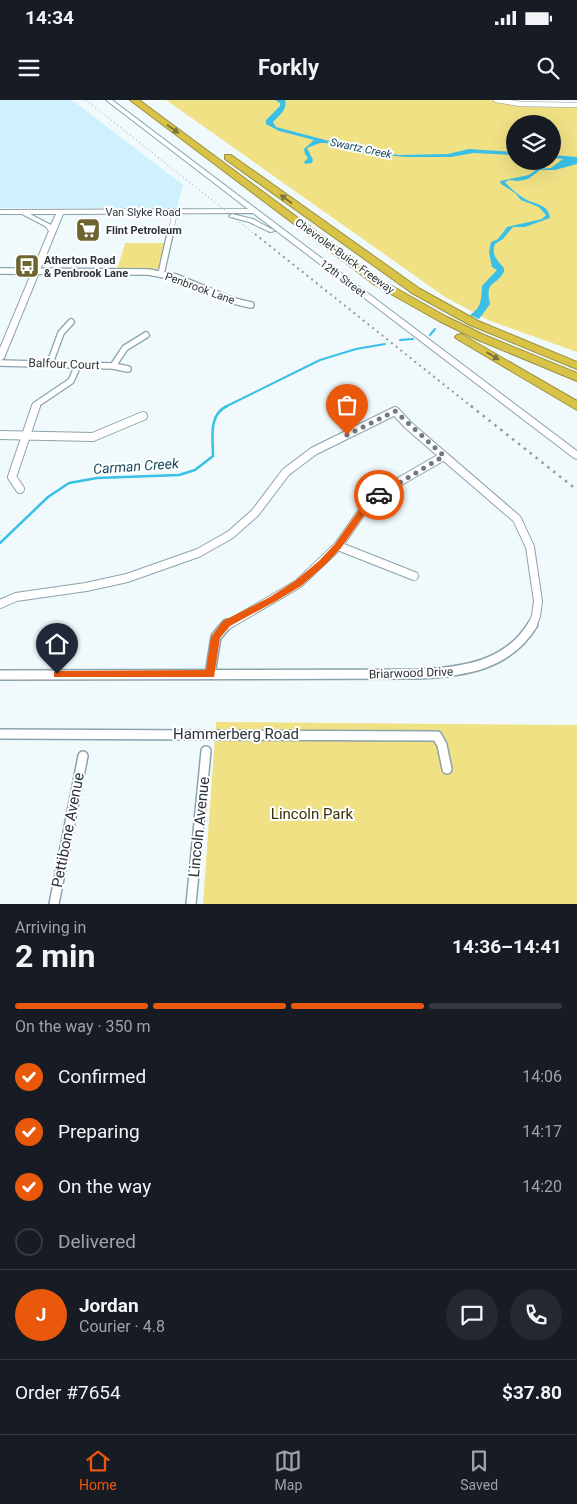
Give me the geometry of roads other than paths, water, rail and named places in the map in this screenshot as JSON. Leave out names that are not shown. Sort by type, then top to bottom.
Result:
[{"type":"highway","name":"Chevrolet-Buick Freeway","points":[[134,100],[379,282],[443,319],[480,337],[577,368]]},
{"type":"highway","name":"Chevrolet-Buick Freeway","points":[[148,100],[416,291],[488,329],[577,368]]},
{"type":"highway","points":[[379,282],[396,298],[577,406]]},
{"type":"street","name":"12th Street","points":[[109,100],[577,456]]},
{"type":"street","points":[[496,100],[521,104],[577,105]]},
{"type":"street","points":[[204,212],[226,208],[233,201],[210,176]]},
{"type":"street","name":"Van Slyke Road","points":[[0,212],[256,211]]},
{"type":"street","points":[[20,212],[47,225],[52,230]]},
{"type":"street","points":[[0,358],[60,212]]},
{"type":"street","points":[[161,274],[175,212]]},
{"type":"street","points":[[204,212],[251,220],[293,240]]},
{"type":"street","name":"Penbrook Lane","points":[[0,271],[148,272],[176,277],[234,301],[251,305]]},
{"type":"street","points":[[50,363],[61,333],[71,322]]},
{"type":"street","points":[[113,366],[125,348],[146,335]]},
{"type":"street","name":"Balfour Court","points":[[0,363],[50,363],[113,366],[128,369]]},
{"type":"street","points":[[20,490],[12,477],[37,404],[71,381],[78,365]]},
{"type":"street","name":"Briarwood Drive","points":[[0,604],[16,597],[86,587],[127,578],[198,553],[230,535],[255,513],[286,472],[314,451],[395,411],[517,519],[530,547],[538,601],[536,616],[532,626],[515,647],[478,667],[455,672],[418,674],[0,675]]},
{"type":"street","points":[[0,435],[85,438],[143,416]]},
{"type":"street","points":[[210,674],[216,637],[226,624],[298,584],[338,546],[364,509],[383,491],[444,456]]},
{"type":"street","points":[[338,546],[414,576]]},
{"type":"street","name":"Hammerberg Road","points":[[0,734],[438,736],[447,769]]},
{"type":"street","name":"Lincoln Avenue","points":[[191,904],[206,751]]},
{"type":"street","name":"Pettibone Avenue","points":[[54,904],[83,756]]},
{"type":"water","points":[[275,100],[285,100],[286,103],[282,112],[273,122],[276,127],[352,147],[399,155],[448,154],[469,149],[506,151],[506,155],[473,153],[451,157],[405,157],[368,153],[320,143],[307,148],[313,160],[312,163],[305,164],[304,162],[308,158],[304,149],[314,140],[279,131],[266,124],[266,120],[280,106],[280,103]]},
{"type":"water","points":[[561,156],[577,157],[577,164],[561,168],[561,160],[563,159],[561,159]]},
{"type":"water","points":[[536,170],[540,170],[528,179],[505,182],[521,197],[545,208],[550,218],[525,227],[513,227],[503,239],[495,244],[494,254],[504,268],[504,272],[491,285],[489,291],[490,304],[479,319],[470,315],[479,306],[482,286],[497,270],[492,267],[489,252],[491,242],[498,239],[507,227],[542,219],[546,215],[539,207],[521,200],[515,193],[501,184],[500,181],[529,175]]},
{"type":"waterway","name":"Carman Creek","points":[[430,335],[435,329]]},
{"type":"waterway","name":"Carman Creek","points":[[400,340],[413,339]]},
{"type":"waterway","name":"Carman Creek","points":[[227,406],[320,360],[356,349],[385,344]]},
{"type":"waterway","name":"Carman Creek","points":[[0,543],[48,497],[69,483],[97,478],[179,475],[195,470],[213,456],[212,435],[214,421],[221,410],[227,406]]},
{"type":"railway","points":[[86,100],[256,235]]},
{"type":"railway","points":[[255,234],[472,407]]},
{"type":"railway","points":[[471,406],[577,490]]},
{"type":"place","name":"Flint Petroleum","points":[[88,230]]},
{"type":"place","name":"Atherton Road & Penbrook Lane","points":[[27,266]]},
{"type":"water label","name":"Swartz Creek","points":[[361,148]]},
{"type":"park label","name":"Lincoln Park","points":[[312,814]]}]
